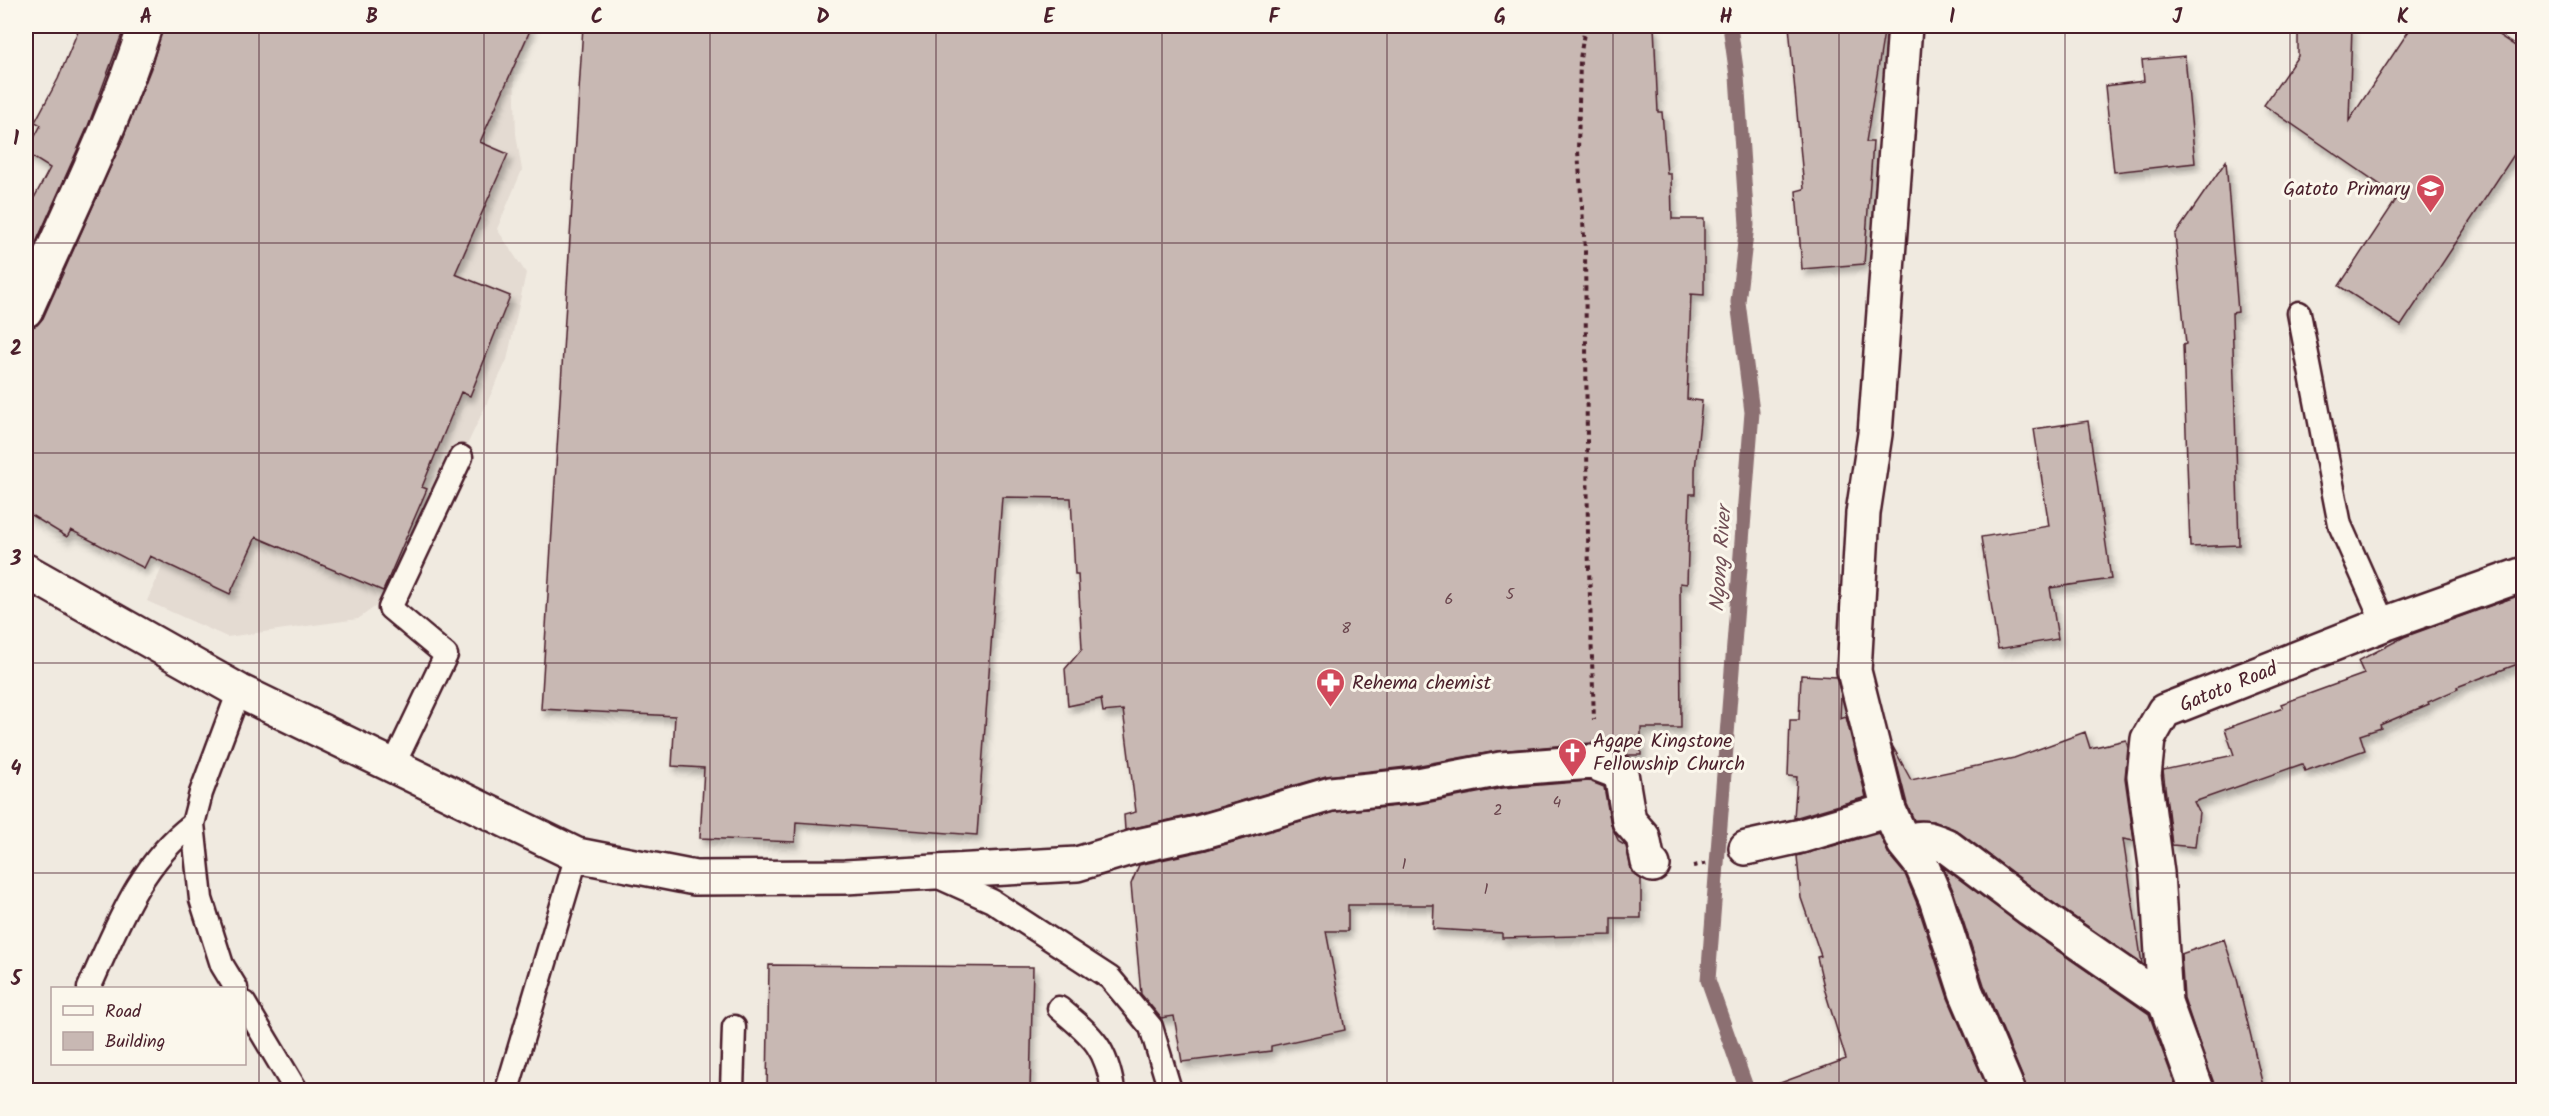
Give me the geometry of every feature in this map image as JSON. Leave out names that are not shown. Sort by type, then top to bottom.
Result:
[{"type":"street","points":[[26,310],[134,62],[145,26]]},
{"type":"street","points":[[1905,26],[1875,434],[1863,513],[1854,671],[1888,810],[1904,843],[1920,864],[1936,899],[1966,992],[2008,1090]]},
{"type":"street","points":[[26,571],[238,691],[578,855],[695,878],[845,877],[1077,864],[1137,846],[1201,832],[1330,794],[1418,785],[1502,769],[1592,762],[1621,773],[1629,821],[1643,837],[1648,862],[1653,865]]},
{"type":"street","name":"Gatoto Road","points":[[2198,1090],[2165,1002],[2157,873],[2144,776],[2148,739],[2153,726],[2164,711],[2384,624],[2523,574]]},
{"type":"street","points":[[1746,848],[1801,836],[1888,810]]},
{"type":"street","points":[[1904,843],[1915,837],[1929,838],[1945,845],[2030,909],[2165,1002]]},
{"type":"lane","points":[[2299,313],[2340,525],[2384,624]]},
{"type":"lane","points":[[393,766],[446,655],[390,608],[461,457]]},
{"type":"lane","points":[[235,987],[222,965],[201,899],[193,824],[201,793],[238,691]]},
{"type":"lane","points":[[89,987],[122,915],[147,872],[173,839],[193,824]]},
{"type":"lane","points":[[507,1090],[578,855]]},
{"type":"lane","points":[[927,872],[992,901],[1110,978],[1151,1027],[1170,1090]]},
{"type":"lane","points":[[246,1006],[296,1090]]},
{"type":"lane","points":[[1059,1008],[1087,1032],[1102,1049],[1110,1070],[1113,1090]]},
{"type":"lane","points":[[732,1090],[734,1027]]},
{"type":"path","points":[[1584,26],[1580,59],[1578,151],[1585,250],[1588,537],[1595,747],[1592,762]]},
{"type":"path","points":[[1653,865],[1686,868],[1710,863],[1746,848]]},
{"type":"shaded area","points":[[399,26],[535,27],[514,66],[516,134],[522,170],[497,229],[526,273],[507,360],[446,490],[408,583],[358,619],[227,637],[147,601],[278,307]]},
{"type":"building","points":[[80,26],[125,26],[88,126],[26,265],[26,213],[50,168],[26,153],[41,125],[35,122],[58,79]]},
{"type":"building","points":[[163,26],[532,26],[480,142],[508,154],[455,274],[510,296],[470,396],[461,392],[422,487],[427,489],[383,591],[256,537],[230,594],[150,556],[144,568],[71,530],[67,537],[26,512],[26,328],[37,325],[43,318],[122,141],[151,68]]},
{"type":"building","points":[[583,26],[1654,26],[1658,112],[1662,112],[1667,174],[1671,174],[1672,219],[1704,219],[1704,295],[1691,294],[1687,399],[1702,401],[1695,470],[1695,494],[1690,494],[1687,584],[1680,583],[1681,728],[1641,728],[1641,755],[1628,755],[1591,743],[1497,751],[1415,766],[1326,776],[1196,814],[1125,830],[1124,815],[1136,812],[1123,710],[1103,712],[1101,699],[1068,706],[1065,669],[1082,649],[1071,498],[1002,497],[977,835],[796,822],[795,842],[700,838],[704,768],[672,766],[675,716],[541,709]]},
{"type":"building","points":[[1789,26],[1885,26],[1866,142],[1873,142],[1864,264],[1802,269],[1796,191],[1804,189]]},
{"type":"building","points":[[2298,26],[2352,26],[2349,121],[2412,26],[2485,26],[2523,51],[2523,141],[2401,326],[2339,286],[2398,197],[2264,105],[2298,56]]},
{"type":"building","points":[[2185,56],[2195,163],[2114,172],[2105,86],[2144,81],[2142,60]]},
{"type":"building","points":[[2226,161],[2238,312],[2232,313],[2239,545],[2190,547],[2183,345],[2186,344],[2175,235]]},
{"type":"building","points":[[2088,421],[2111,579],[2050,588],[2058,639],[1998,649],[1981,537],[2049,526],[2034,429]]},
{"type":"building","points":[[2523,594],[2523,662],[2457,687],[2458,689],[2428,702],[2429,704],[2380,725],[2381,728],[2360,735],[2365,750],[2305,771],[2302,764],[2194,802],[2199,812],[2195,847],[2172,845],[2163,770],[2234,755],[2225,729],[2283,708],[2281,704],[2364,674],[2358,661],[2404,637]]},
{"type":"building","points":[[1801,675],[1836,677],[1841,694],[1840,719],[1846,717],[1866,797],[1794,818],[1797,777],[1788,776],[1790,720],[1799,720]]},
{"type":"building","points":[[2085,732],[2090,748],[2126,740],[2128,748],[2125,778],[2134,841],[2123,839],[2142,964],[2041,894],[1956,830],[1933,821],[1914,820],[1907,804],[1892,745],[1911,780],[2014,758]]},
{"type":"building","points":[[1589,781],[1604,787],[1611,825],[1619,842],[1626,846],[1632,872],[1641,879],[1641,918],[1611,918],[1611,935],[1502,938],[1502,933],[1433,929],[1434,905],[1348,905],[1348,931],[1326,931],[1345,1030],[1271,1046],[1271,1051],[1182,1062],[1174,1016],[1161,1018],[1141,994],[1131,884],[1139,865],[1206,850],[1335,812],[1420,804],[1503,788]]},
{"type":"building","points":[[1879,833],[1889,855],[1905,874],[1948,998],[1988,1090],[1773,1090],[1772,1086],[1846,1059],[1825,991],[1817,957],[1821,956],[1801,898],[1797,856]]},
{"type":"building","points":[[1943,867],[2019,924],[2149,1014],[2177,1090],[2026,1090],[1984,985],[1954,893]]},
{"type":"building","points":[[2224,939],[2237,979],[2264,1090],[2215,1090],[2184,998],[2181,954]]},
{"type":"building","points":[[769,965],[1033,967],[1030,1090],[767,1090]]},
{"type":"waterway","name":"Ngong River","points":[[1730,26],[1737,76],[1747,225],[1738,302],[1752,412],[1708,980],[1747,1090]]},
{"type":"place","name":"Gatoto Primary","points":[[2431,214]]},
{"type":"place","name":"Rehema chemist","points":[[1331,708]]},
{"type":"place","name":"Agape Kingstone Fellowship Church","points":[[1572,778]]}]
